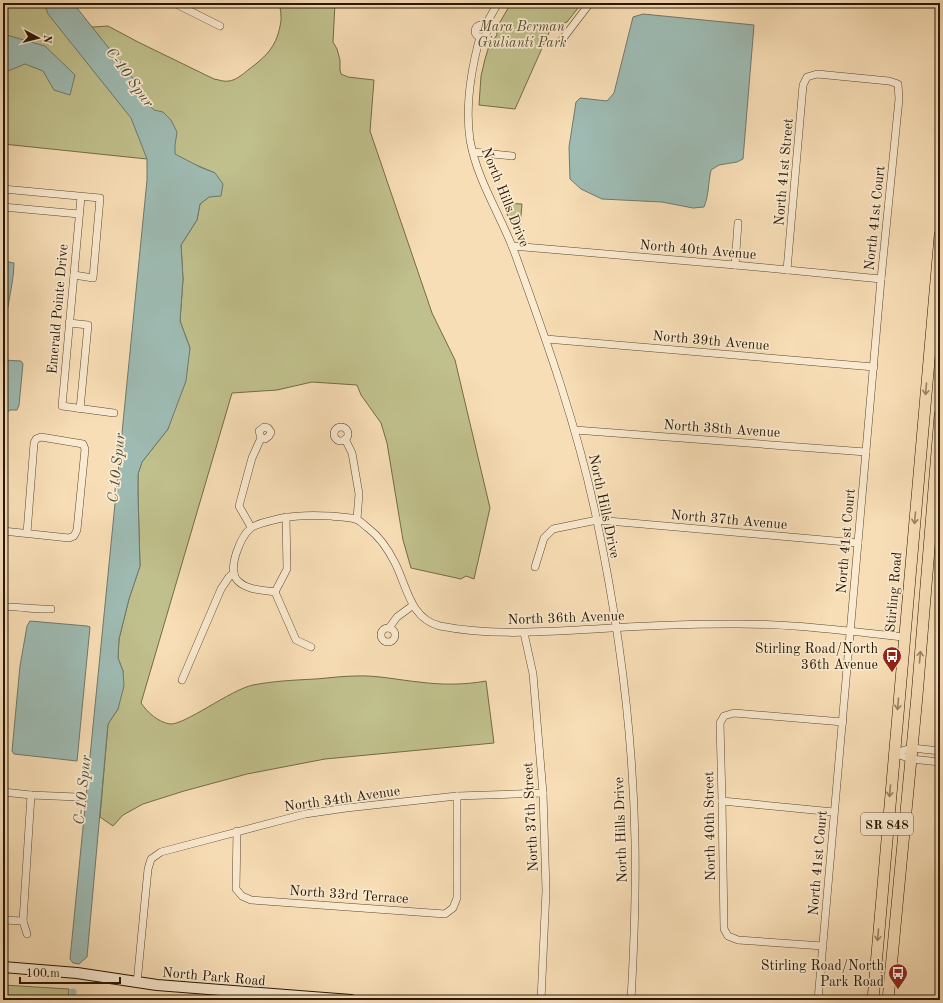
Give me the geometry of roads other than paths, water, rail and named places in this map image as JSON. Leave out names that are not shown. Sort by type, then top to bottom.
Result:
[{"type":"main road","name":"Stirling Road","points":[[873,1000],[906,612],[936,335],[940,237]]},
{"type":"main road","name":"SR 848","points":[[888,1000],[922,638],[940,415]]},
{"type":"main road","points":[[906,612],[914,630],[922,638]]},
{"type":"street","points":[[174,3],[220,26]]},
{"type":"street","name":"North Hills Drive","points":[[498,3],[485,26],[487,33],[480,37],[471,79],[468,124],[473,152],[482,179],[512,246],[546,339],[575,430],[597,520],[616,628],[628,728],[634,832],[634,937],[631,1000]]},
{"type":"street","points":[[562,41],[590,3]]},
{"type":"street","name":"North 41st Street","points":[[787,270],[804,85],[807,77],[817,74],[889,81],[898,84]]},
{"type":"street","name":"North 41st Court","points":[[818,1000],[881,279],[899,99],[898,84]]},
{"type":"street","points":[[473,152],[512,156]]},
{"type":"street","points":[[3,189],[100,198],[93,278],[74,275]]},
{"type":"street","name":"Emerald Pointe Drive","points":[[80,409],[62,406],[81,197]]},
{"type":"street","points":[[3,207],[79,214]]},
{"type":"street","points":[[735,265],[738,223]]},
{"type":"street","name":"North 40th Avenue","points":[[512,246],[881,279]]},
{"type":"street","points":[[69,323],[88,325],[80,409],[114,413]]},
{"type":"street","name":"North 39th Avenue","points":[[546,339],[874,367]]},
{"type":"street","name":"North 38th Avenue","points":[[575,430],[866,452]]},
{"type":"street","points":[[3,532],[69,538],[74,536],[77,530],[85,449],[83,444],[41,438],[36,439],[34,443],[27,533]]},
{"type":"street","points":[[251,527],[238,506],[252,458],[261,438]]},
{"type":"street","points":[[275,592],[249,588],[236,579],[233,562],[239,547],[251,527],[270,520],[286,517],[320,515],[357,519],[359,494],[352,452],[345,439]]},
{"type":"street","points":[[275,592],[287,569],[286,517]]},
{"type":"street","name":"North 36th Avenue","points":[[357,519],[379,537],[395,563],[412,606],[425,620],[438,626],[476,631],[524,633],[730,624],[776,626],[904,637]]},
{"type":"street","name":"North 37th Avenue","points":[[535,567],[544,538],[553,529],[597,520],[858,544]]},
{"type":"street","points":[[182,680],[221,589],[234,573]]},
{"type":"street","points":[[275,592],[296,640],[311,647]]},
{"type":"street","points":[[389,628],[397,617],[412,606]]},
{"type":"street","points":[[3,607],[23,607],[40,610],[51,608]]},
{"type":"street","name":"North 37th Street","points":[[524,633],[533,674],[543,792],[546,891],[541,1000]]},
{"type":"street","name":"North 40th Street","points":[[823,946],[738,940],[728,936],[724,930],[720,723],[724,716],[734,713],[842,722]]},
{"type":"street","points":[[894,753],[911,754],[940,751]]},
{"type":"street","points":[[911,754],[940,762]]},
{"type":"street","points":[[3,792],[78,797]]},
{"type":"street","name":"North 34th Avenue","points":[[137,983],[148,869],[151,859],[161,852],[305,814],[457,796],[543,792]]},
{"type":"street","points":[[27,934],[23,921],[31,795]]},
{"type":"street","name":"North 33rd Terrace","points":[[237,831],[236,889],[242,896],[251,900],[445,914],[453,908],[457,898],[457,796]]},
{"type":"street","points":[[722,801],[834,812]]},
{"type":"street","points":[[3,920],[23,921]]},
{"type":"street","name":"North Park Road","points":[[3,967],[77,973],[137,983],[351,1000]]},
{"type":"water","points":[[44,3],[73,3],[135,81],[146,97],[149,105],[154,110],[163,112],[171,120],[177,132],[175,154],[215,173],[223,184],[221,196],[209,197],[200,204],[197,220],[181,245],[183,279],[180,321],[190,348],[186,381],[168,429],[142,462],[138,474],[140,566],[129,599],[119,639],[118,658],[123,671],[124,686],[118,709],[108,724],[87,957],[79,964],[73,963],[70,959],[147,180],[147,159],[131,118],[48,14]]},
{"type":"water","points":[[643,14],[754,25],[743,159],[737,162],[719,165],[711,170],[707,198],[704,207],[693,208],[662,202],[602,199],[581,189],[570,179],[569,147],[576,102],[580,98],[607,101],[614,93],[633,17]]},
{"type":"water","points":[[3,34],[45,46],[75,75],[70,95],[54,90],[43,71],[25,64],[3,73]]},
{"type":"water","points":[[3,261],[14,263],[13,280],[8,307],[3,309]]},
{"type":"water","points":[[3,360],[21,361],[23,364],[19,405],[17,410],[10,410],[6,414],[3,439]]},
{"type":"water","points":[[30,621],[90,627],[77,761],[14,754],[12,751],[20,666],[27,626]]},
{"type":"waterway","name":"C-10 Spur","points":[[73,992],[73,1000]]},
{"type":"place","name":"Stirling Road/North 36th Avenue","points":[[892,673]]},
{"type":"place","name":"Stirling Road/North Park Road","points":[[898,990]]},
{"type":"park label","name":"Mara Berman Giulianti Park","points":[[522,34]]}]
